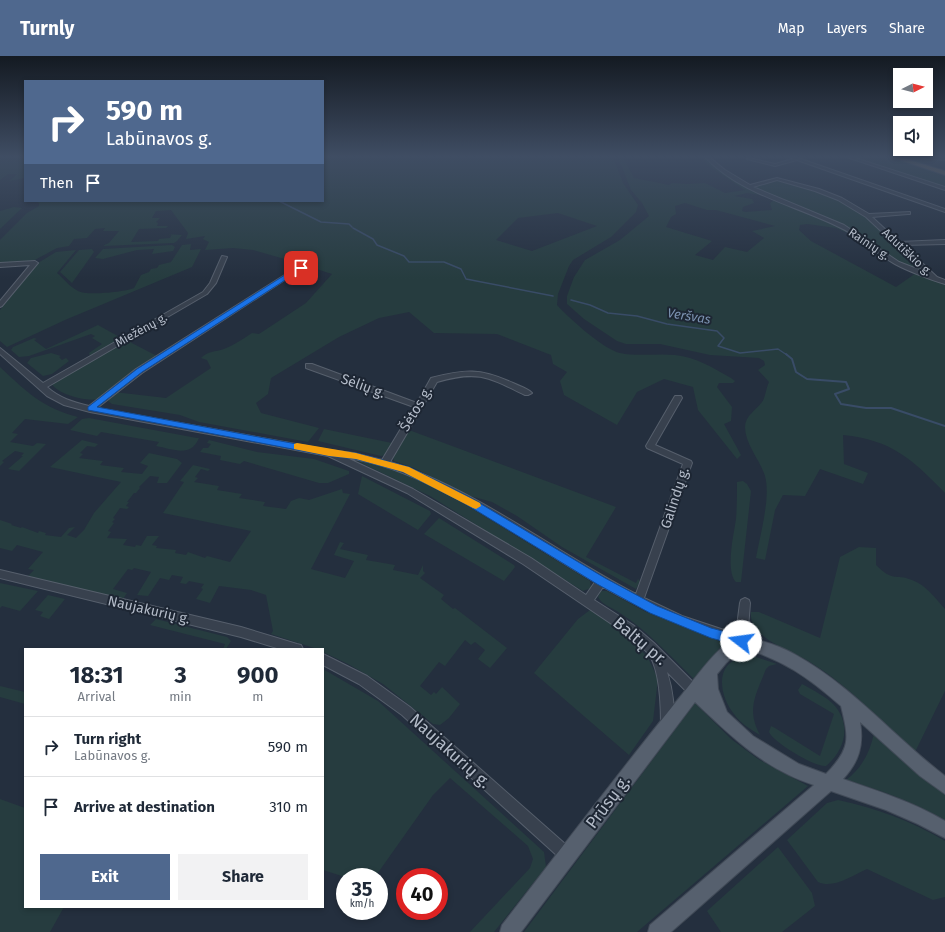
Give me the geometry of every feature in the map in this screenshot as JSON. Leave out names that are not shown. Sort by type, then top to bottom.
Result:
[{"type":"main road","name":"Prūsų g.","points":[[509,932],[667,725],[721,658],[741,641]]},
{"type":"main road","name":"Baltų pr.","points":[[741,641],[765,648],[788,658],[808,670],[848,702],[929,775],[945,786]]},
{"type":"main road","points":[[710,673],[714,701],[723,718]]},
{"type":"main road","name":"Baltų pr.","points":[[695,692],[748,741],[775,760],[795,771],[826,783],[887,802],[924,818],[945,830]]},
{"type":"main road","points":[[657,932],[802,806],[843,767],[851,756],[854,739],[848,702]]},
{"type":"street","name":"Rainių g.","points":[[775,198],[842,226],[897,263],[945,282]]},
{"type":"street","name":"Adutiškio g.","points":[[837,198],[868,216],[937,280]]},
{"type":"street","points":[[908,198],[945,211]]},
{"type":"street","points":[[868,216],[908,213]]},
{"type":"street","points":[[897,244],[945,242]]},
{"type":"street","name":"Miežėnų g.","points":[[42,387],[205,293],[213,283],[224,257]]},
{"type":"street","points":[[0,265],[35,263],[0,305]]},
{"type":"street","points":[[90,409],[144,367],[301,268]]},
{"type":"street","points":[[0,298],[10,293]]},
{"type":"street","name":"Baltų pr.","points":[[0,350],[59,400],[90,409],[329,453],[356,456],[385,463],[424,478],[467,500],[601,581],[665,615],[711,633],[741,641]]},
{"type":"street","name":"Sėlių g.","points":[[309,366],[418,406]]},
{"type":"street","name":"Šėtos g.","points":[[385,463],[434,380],[469,372],[488,375],[528,393]]},
{"type":"street","name":"Galindų g.","points":[[638,601],[688,463],[650,446],[678,398]]},
{"type":"street","name":"Baltų pr.","points":[[329,453],[385,478],[442,509],[588,601],[629,629],[650,647],[695,692]]},
{"type":"street","name":"Naujakurių g.","points":[[0,574],[241,632],[294,648]]},
{"type":"street","points":[[588,601],[601,581]]},
{"type":"street","points":[[741,641],[745,603]]},
{"type":"street","points":[[650,647],[661,669],[667,690],[667,725]]},
{"type":"street","name":"Naujakurių g.","points":[[324,660],[363,680],[406,711],[567,855]]},
{"type":"green space","points":[[324,198],[633,198],[638,205],[636,212],[611,237],[573,260],[569,266],[558,294],[557,305],[605,346],[620,353],[683,356],[704,364],[735,381],[733,383],[719,383],[717,387],[732,407],[731,421],[724,424],[741,455],[737,459],[698,410],[693,387],[664,379],[637,392],[617,425],[564,395],[560,381],[567,372],[553,364],[551,355],[497,334],[434,333],[409,312],[379,318],[339,337],[271,378],[268,394],[256,403],[261,413],[319,428],[308,442],[199,422],[180,415],[112,404],[108,401],[109,397],[114,392],[166,398],[211,368],[207,360],[201,358],[209,353],[228,347],[252,333],[259,334],[306,303],[332,274],[304,265],[292,258],[288,260],[253,250],[233,248],[205,250],[209,242],[203,239],[205,236],[186,239],[188,233],[171,210],[156,211],[152,218],[160,218],[156,222],[158,223],[157,226],[168,226],[166,228],[139,229],[131,242],[158,241],[159,239],[170,238],[172,234],[182,235],[174,243],[102,246],[109,243],[119,231],[103,231],[105,228],[95,229],[87,238],[74,239],[69,246],[57,248],[33,261],[0,264],[0,240],[27,213],[39,206],[39,203],[37,202],[324,202]],"holes":[[[558,213],[597,226],[532,251],[496,240],[518,218]]]},
{"type":"green space","points":[[638,198],[752,199],[754,203],[743,207],[742,211],[746,212],[772,210],[770,203],[776,199],[774,198],[835,198],[865,216],[905,254],[904,258],[912,260],[929,276],[889,257],[854,232],[845,232],[836,228],[807,224],[800,225],[799,230],[811,241],[896,287],[916,273],[945,284],[945,493],[922,470],[900,453],[875,441],[843,435],[844,464],[868,473],[863,484],[820,469],[805,496],[783,495],[775,510],[765,560],[756,558],[767,494],[765,476],[747,440],[745,423],[749,416],[763,401],[769,382],[758,370],[765,365],[764,361],[759,358],[710,355],[660,344],[626,344],[617,341],[584,319],[567,304],[567,296],[574,277],[585,260],[620,240],[649,216]],"holes":[[[685,203],[707,210],[716,210],[775,226],[752,231],[764,238],[747,252],[725,247],[713,260],[695,255],[712,241],[666,227],[671,217],[676,214],[675,206]]]},
{"type":"green space","points":[[14,207],[22,208],[0,229],[0,211]]},
{"type":"green space","points":[[191,244],[190,250],[201,249],[192,267],[65,320],[7,347],[0,341],[0,310],[38,263],[56,252],[76,250],[57,273],[72,287],[82,292],[106,293],[134,288],[141,275],[149,272],[151,269],[157,268],[159,265],[171,262],[182,245]]},
{"type":"green space","points":[[172,245],[175,247],[173,251],[152,254],[154,249],[137,250],[103,259],[95,258],[103,249]]},
{"type":"green space","points":[[92,249],[94,252],[72,283],[60,272],[79,250]]},
{"type":"green space","points":[[98,325],[123,339],[56,376],[90,356],[89,353],[102,344],[92,338],[95,336],[91,334],[29,356],[19,357],[11,350],[13,347],[34,338],[37,339],[34,340],[46,349]]},
{"type":"green space","points":[[126,340],[157,356],[98,399],[93,400],[80,398],[66,394],[55,388],[52,384]]},
{"type":"green space","points":[[51,353],[61,356],[59,357],[62,360],[66,358],[69,361],[52,374],[43,376],[27,363],[31,358]]},
{"type":"green space","points":[[0,367],[35,398],[44,404],[78,417],[68,424],[25,419],[12,433],[18,434],[10,442],[33,446],[37,443],[46,444],[19,471],[8,469],[23,456],[21,456],[24,453],[15,451],[2,461],[4,462],[0,466]]},
{"type":"green space","points":[[89,418],[199,438],[196,444],[191,448],[181,451],[156,446],[159,442],[101,432],[97,436],[70,430],[82,419]]},
{"type":"green space","points":[[324,429],[392,443],[385,455],[381,456],[318,441]]},
{"type":"green space","points":[[409,430],[616,507],[586,557],[636,583],[638,579],[640,581],[636,589],[562,547],[517,516],[492,502],[467,495],[414,468],[394,461],[393,457]]},
{"type":"green space","points":[[82,440],[98,444],[95,447],[87,446],[80,453],[83,454],[79,458],[103,461],[100,465],[124,468],[121,472],[142,474],[148,466],[140,463],[149,453],[177,459],[182,463],[167,483],[157,483],[159,477],[150,476],[127,502],[129,502],[126,506],[129,507],[127,509],[120,508],[113,518],[115,519],[112,522],[114,523],[108,531],[111,532],[107,538],[127,539],[123,545],[135,547],[136,545],[141,546],[147,536],[159,536],[152,545],[157,546],[156,548],[176,550],[175,553],[186,555],[188,552],[205,558],[207,556],[230,562],[251,531],[163,513],[184,482],[180,481],[193,465],[210,469],[208,471],[201,469],[195,477],[198,478],[194,482],[219,486],[217,490],[242,494],[239,498],[265,502],[263,506],[286,509],[291,501],[299,498],[309,500],[342,489],[343,493],[350,494],[311,569],[345,578],[354,561],[334,555],[340,542],[344,543],[340,549],[368,555],[366,560],[395,565],[393,570],[418,575],[423,565],[423,571],[425,573],[420,578],[444,595],[441,599],[507,648],[490,668],[478,659],[485,650],[475,642],[471,645],[465,640],[445,666],[439,662],[420,686],[431,695],[434,692],[436,694],[442,687],[460,704],[449,718],[440,725],[433,724],[383,684],[324,652],[324,648],[314,648],[271,634],[273,631],[266,595],[251,590],[219,586],[210,603],[196,599],[203,589],[201,588],[204,584],[189,581],[186,584],[180,583],[183,577],[172,575],[169,580],[160,578],[148,596],[137,595],[151,572],[134,568],[132,570],[128,569],[113,589],[127,593],[123,599],[28,576],[34,570],[28,569],[43,552],[17,545],[12,551],[0,548],[0,520],[38,533],[39,531],[46,533],[45,535],[61,537],[69,528],[75,527],[67,535],[76,538],[84,530],[94,513],[121,482],[50,467]]},
{"type":"green space","points":[[209,440],[257,452],[314,459],[349,471],[349,474],[328,483],[319,483],[244,461],[240,464],[220,460],[221,456],[200,452],[203,448],[208,448],[211,444],[207,443]]},
{"type":"green space","points":[[351,458],[403,473],[424,482],[463,503],[590,581],[591,588],[583,591],[430,496]]},
{"type":"green space","points":[[362,476],[430,511],[431,514],[418,530],[358,494]]},
{"type":"green space","points":[[743,481],[747,484],[751,491],[741,582],[736,582],[731,569],[731,552],[736,519],[737,482]]},
{"type":"green space","points":[[439,518],[514,565],[515,567],[504,581],[424,534]]},
{"type":"green space","points":[[859,547],[876,548],[876,565],[882,571],[891,576],[906,578],[922,585],[945,609],[945,691],[915,752],[864,704],[838,682],[810,662],[763,636],[756,629],[752,621],[751,612],[759,612],[820,638],[840,557]]},
{"type":"green space","points":[[0,583],[38,591],[20,611],[2,606],[0,608]]},
{"type":"green space","points":[[601,591],[607,591],[646,612],[724,643],[695,680],[640,628],[602,602],[598,597]]},
{"type":"green space","points":[[48,595],[65,599],[49,619],[40,616],[43,612],[35,610]]},
{"type":"green space","points":[[590,610],[608,621],[632,640],[648,658],[658,679],[653,721],[629,755],[534,673],[578,619]]},
{"type":"green space","points":[[156,619],[227,637],[231,641],[227,648],[223,648],[225,644],[150,625]]},
{"type":"green space","points":[[756,657],[777,664],[769,666],[766,669],[754,702],[754,717],[760,735],[736,717],[726,701],[722,686],[724,671],[728,665],[740,658]]},
{"type":"green space","points":[[324,670],[378,701],[544,852],[546,867],[494,932],[470,932],[530,868],[533,859],[528,846],[450,778],[433,795],[381,868],[336,868],[336,874],[324,870]]},
{"type":"green space","points":[[802,684],[832,703],[840,714],[843,722],[844,738],[841,746],[826,766],[813,763],[794,753],[778,742],[769,732],[771,726],[820,756],[834,714],[800,694],[798,690]]},
{"type":"green space","points":[[0,686],[24,692],[24,704],[0,697]]},
{"type":"green space","points":[[695,703],[731,739],[758,759],[808,786],[637,932],[524,932]]},
{"type":"green space","points":[[874,733],[923,778],[945,794],[945,820],[897,797],[846,780],[861,765],[868,753]]},
{"type":"green space","points":[[0,799],[24,808],[24,908],[63,908],[50,932],[0,932]]},
{"type":"green space","points":[[838,800],[893,816],[919,827],[945,841],[945,897],[933,900],[867,869],[836,883],[824,884],[818,882],[787,840],[827,803]]},
{"type":"green space","points":[[778,847],[812,893],[815,906],[782,932],[721,932],[707,911]]},
{"type":"waterway","name":"Veršvas","points":[[281,202],[321,222],[349,224],[352,227]]},
{"type":"waterway","name":"Veršvas","points":[[353,228],[373,239],[377,245],[404,256],[409,262],[444,262],[461,269],[466,279],[553,296]]},
{"type":"waterway","name":"Veršvas","points":[[571,300],[590,305],[608,313],[637,316],[667,324],[717,331],[724,338],[718,346],[740,353],[778,349],[787,355]]},
{"type":"waterway","name":"Veršvas","points":[[786,354],[792,359],[796,372],[807,379],[846,382],[849,389],[835,394],[841,404],[866,408],[891,408],[945,426]]},
{"type":"slow traffic","points":[[297,446],[329,453],[356,456],[406,470],[467,500],[476,506]]},
{"type":"route","points":[[301,268],[139,371],[90,409],[329,453],[356,456],[406,470],[467,500],[601,581],[653,609],[711,633],[741,641]]}]
